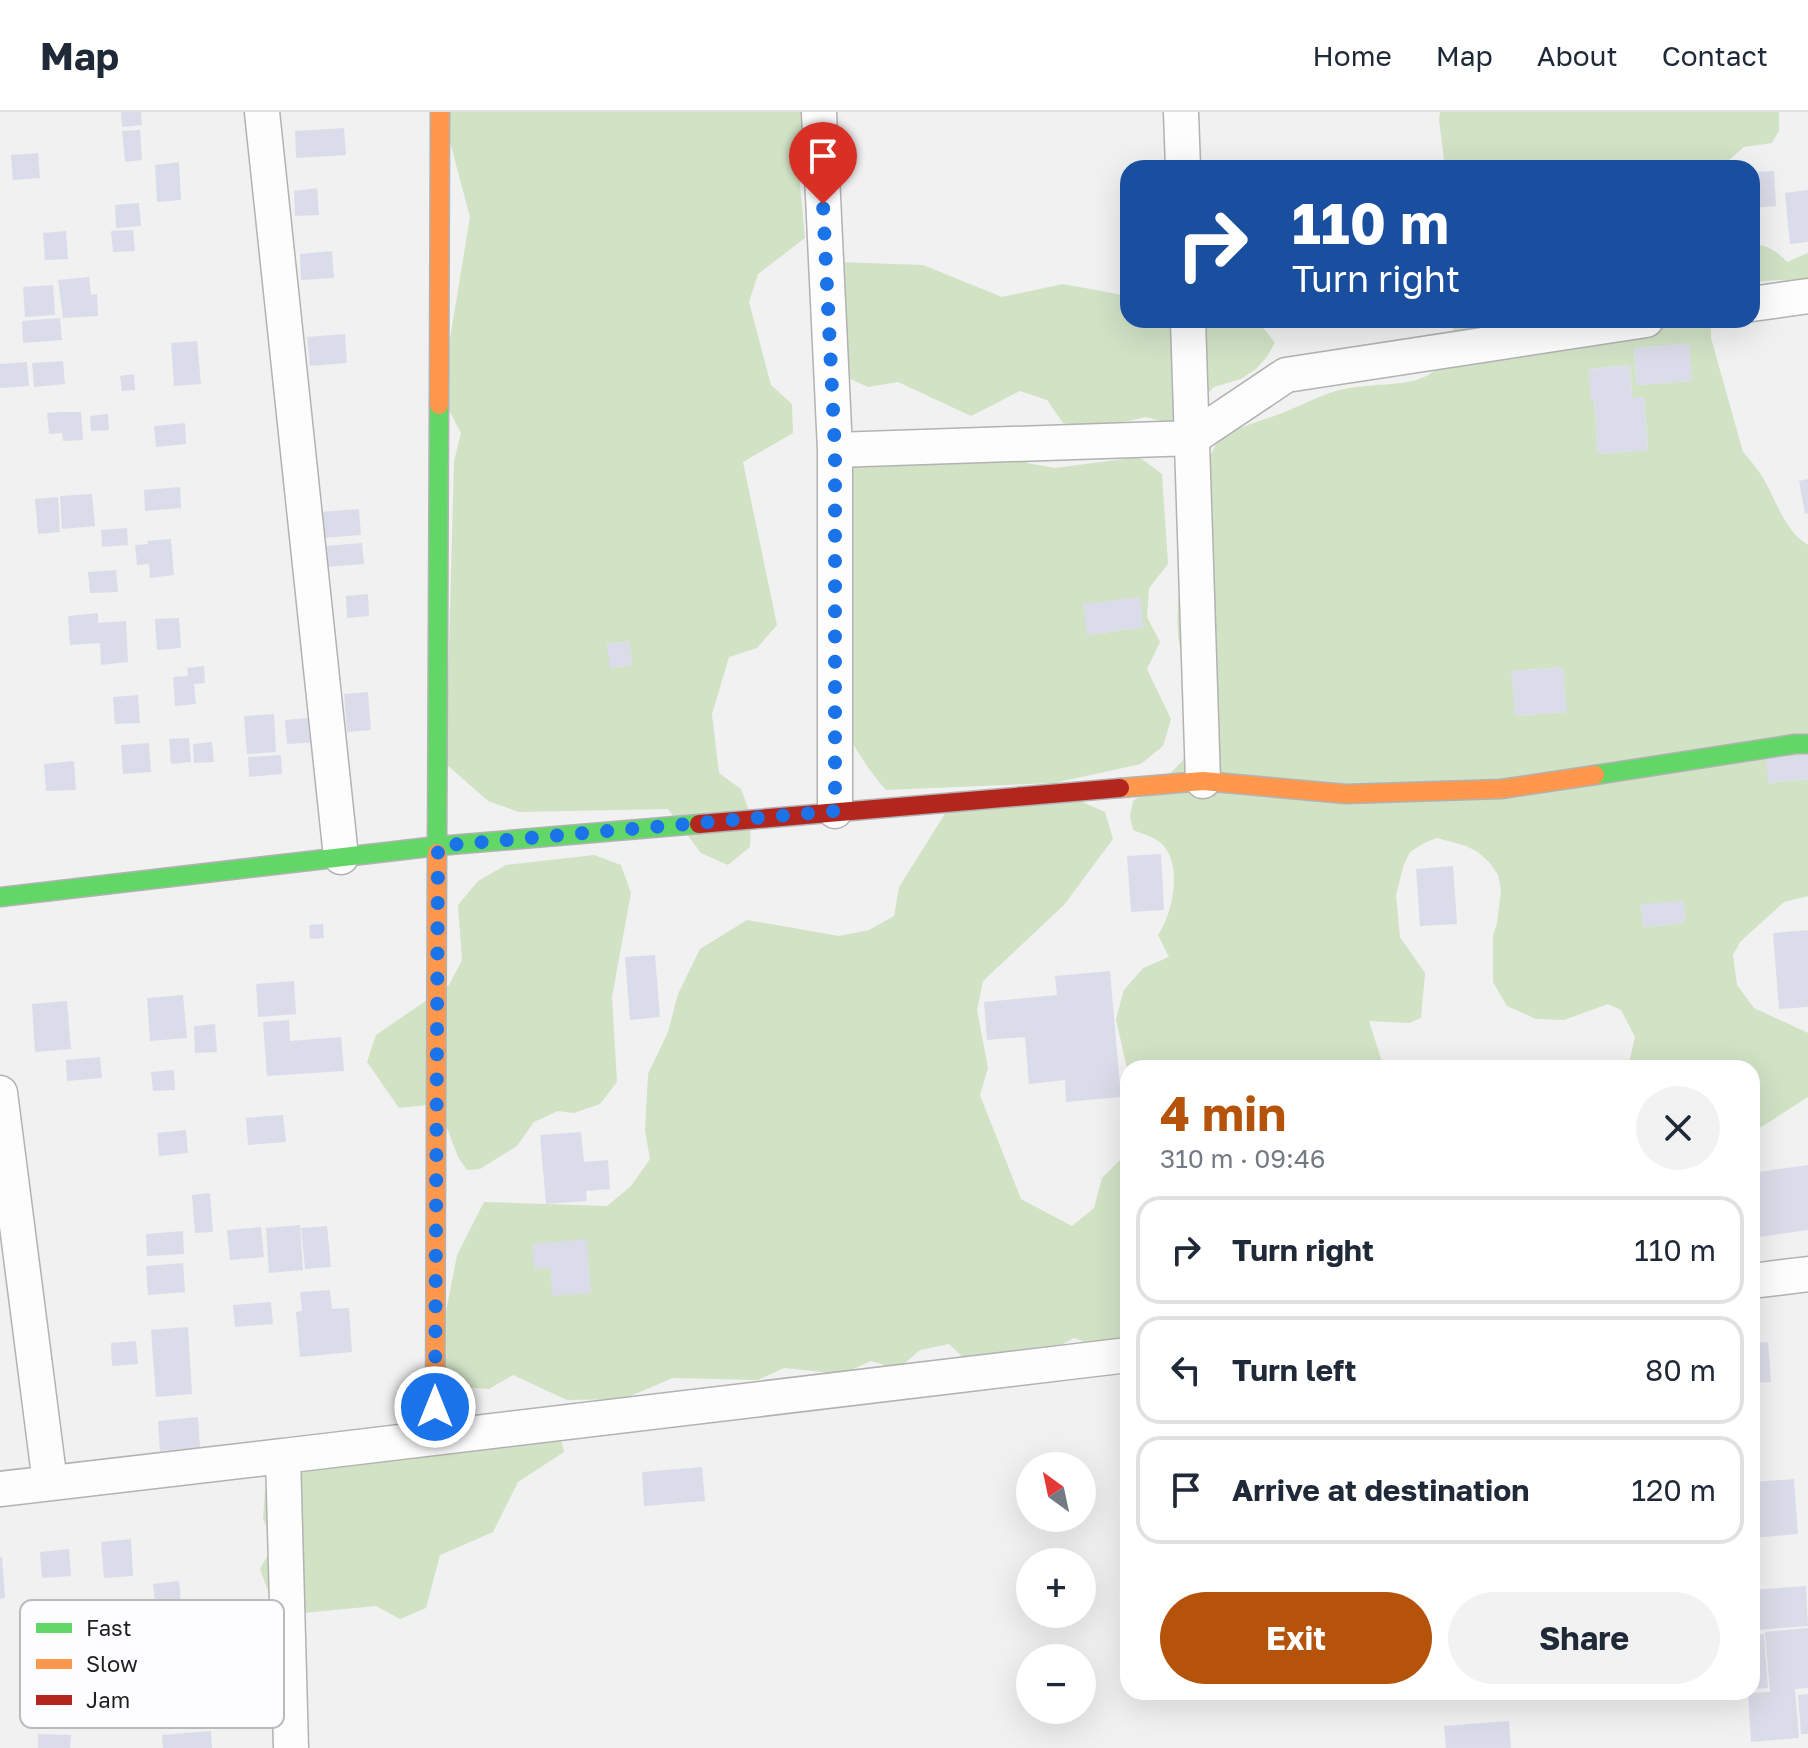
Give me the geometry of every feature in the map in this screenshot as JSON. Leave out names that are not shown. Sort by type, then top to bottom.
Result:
[{"type":"street","points":[[262,112],[341,857]]},
{"type":"street","points":[[435,1438],[440,112]]},
{"type":"street","points":[[819,112],[835,450],[835,811]]},
{"type":"street","points":[[1181,112],[1183,160]]},
{"type":"street","points":[[1760,303],[1808,296]]},
{"type":"street","points":[[1188,328],[1203,781]]},
{"type":"street","points":[[835,450],[1192,438],[1286,375],[1594,328]]},
{"type":"street","points":[[0,897],[438,846],[1203,781],[1346,794],[1501,789],[1808,744]]},
{"type":"street","points":[[0,1093],[50,1483]]},
{"type":"street","points":[[1760,1280],[1808,1274]]},
{"type":"street","points":[[0,1489],[1120,1356]]},
{"type":"street","points":[[283,1456],[291,1748]]},
{"type":"green space","points":[[442,112],[806,112],[799,174],[805,238],[758,274],[749,302],[771,385],[792,404],[793,433],[743,462],[777,625],[757,648],[729,657],[712,714],[719,773],[741,789],[751,816],[750,847],[728,865],[701,853],[668,809],[519,812],[488,801],[446,764],[454,461],[461,433],[448,408],[447,357],[470,217]],"holes":[[[629,641],[632,665],[611,668],[607,644]]]},
{"type":"green space","points":[[1440,112],[1779,112],[1779,131],[1772,143],[1744,147],[1729,160],[1444,160]]},
{"type":"green space","points":[[1760,246],[1771,249],[1787,262],[1808,253],[1808,283],[1760,281]]},
{"type":"green space","points":[[836,262],[923,265],[1002,297],[1063,284],[1120,295],[1120,328],[1263,328],[1275,343],[1256,369],[1241,379],[1214,387],[1175,425],[1146,417],[1092,429],[1063,423],[1047,400],[1020,391],[971,416],[898,382],[868,387],[842,375]]},
{"type":"green space","points":[[1453,328],[1711,328],[1711,338],[1743,452],[1764,479],[1790,527],[1808,545],[1808,755],[1768,783],[1808,779],[1808,896],[1784,902],[1740,942],[1733,955],[1737,985],[1754,1008],[1808,1033],[1808,1097],[1760,1128],[1760,1060],[1630,1060],[1635,1037],[1621,1010],[1608,1004],[1564,1020],[1536,1019],[1507,1006],[1493,982],[1493,936],[1501,891],[1498,875],[1478,852],[1437,838],[1410,852],[1396,895],[1400,937],[1425,973],[1421,1018],[1409,1023],[1369,1021],[1381,1060],[1125,1060],[1116,1019],[1124,990],[1143,968],[1169,957],[1158,935],[1168,914],[1174,889],[1168,853],[1162,844],[1133,830],[1130,816],[1133,801],[1166,777],[1187,755],[1194,733],[1197,699],[1180,649],[1178,608],[1185,559],[1211,453],[1220,440],[1234,431],[1328,394],[1357,387],[1414,381],[1429,375],[1441,364],[1450,346]],"holes":[[[1689,344],[1691,381],[1637,385],[1634,348]],[[1630,365],[1632,398],[1644,397],[1648,450],[1598,454],[1589,369]],[[1563,667],[1566,712],[1515,716],[1512,671]],[[1683,901],[1685,923],[1643,927],[1641,905]]]},
{"type":"green space","points":[[1010,434],[1027,463],[1055,468],[1139,457],[1162,474],[1168,564],[1149,588],[1147,617],[1160,642],[1147,669],[1171,719],[1163,746],[1141,764],[1054,783],[886,790],[859,754],[838,715],[837,478],[861,461]],"holes":[[[1139,597],[1143,627],[1088,635],[1083,605]]]},
{"type":"green space","points":[[1078,800],[1105,812],[1113,839],[1064,905],[983,981],[977,1010],[988,1068],[980,1095],[1021,1199],[1072,1226],[1094,1208],[1102,1178],[1120,1160],[1120,1355],[1074,1338],[1027,1364],[970,1364],[949,1344],[920,1350],[898,1369],[871,1361],[842,1374],[784,1368],[758,1380],[673,1378],[623,1399],[567,1400],[513,1375],[489,1389],[459,1387],[435,1369],[457,1255],[484,1202],[607,1206],[631,1186],[650,1159],[645,1131],[648,1074],[668,1032],[678,994],[700,949],[747,920],[839,936],[869,930],[894,916],[899,887],[946,812]]},
{"type":"green space","points":[[594,855],[621,865],[631,893],[612,997],[617,1082],[600,1104],[574,1113],[558,1111],[534,1122],[517,1146],[480,1169],[467,1170],[458,1157],[436,1099],[427,1105],[399,1108],[367,1062],[376,1035],[449,985],[462,960],[458,905],[478,881],[506,865]]},
{"type":"green space","points":[[557,1424],[564,1452],[518,1482],[493,1532],[440,1555],[426,1608],[400,1619],[376,1606],[292,1614],[284,1607],[284,1600],[275,1600],[270,1596],[260,1569],[274,1544],[263,1519],[265,1490],[307,1460]]},
{"type":"building","points":[[121,112],[141,112],[142,125],[122,127]]},
{"type":"building","points":[[344,128],[346,155],[296,158],[295,131]]},
{"type":"building","points":[[140,130],[142,160],[125,162],[122,131]]},
{"type":"building","points":[[38,153],[40,178],[13,180],[11,155]]},
{"type":"building","points":[[179,162],[181,200],[157,202],[155,165]]},
{"type":"building","points":[[1774,171],[1776,206],[1760,207],[1760,172]]},
{"type":"building","points":[[317,188],[319,215],[295,216],[294,191]]},
{"type":"building","points":[[1808,190],[1808,242],[1790,244],[1785,193]]},
{"type":"building","points":[[139,203],[141,226],[116,228],[115,205]]},
{"type":"building","points":[[133,230],[135,251],[113,252],[111,231]]},
{"type":"building","points":[[66,231],[68,259],[45,260],[43,233]]},
{"type":"building","points":[[332,251],[334,278],[301,280],[300,254]]},
{"type":"building","points":[[89,277],[91,295],[97,294],[98,316],[63,318],[58,280]]},
{"type":"building","points":[[53,285],[55,315],[25,317],[23,287]]},
{"type":"building","points":[[60,318],[62,340],[23,343],[22,321]]},
{"type":"building","points":[[345,334],[347,363],[310,366],[307,337]]},
{"type":"building","points":[[197,341],[201,384],[174,386],[171,343]]},
{"type":"building","points":[[1689,343],[1692,381],[1637,385],[1634,348]]},
{"type":"building","points":[[63,361],[65,384],[34,387],[32,363]]},
{"type":"building","points":[[27,362],[29,386],[0,388],[0,364]]},
{"type":"building","points":[[1630,365],[1632,398],[1644,397],[1648,450],[1598,454],[1589,369]]},
{"type":"building","points":[[134,374],[135,390],[122,391],[120,376]]},
{"type":"building","points":[[81,412],[83,440],[63,441],[62,433],[49,434],[47,413]]},
{"type":"building","points":[[108,414],[109,430],[91,431],[90,416]]},
{"type":"building","points":[[185,423],[186,444],[156,447],[154,426]]},
{"type":"building","points":[[1808,479],[1808,513],[1805,514],[1799,481]]},
{"type":"building","points":[[180,487],[181,508],[145,511],[144,490]]},
{"type":"building","points":[[92,494],[95,526],[62,529],[60,496]]},
{"type":"building","points":[[58,497],[60,532],[38,534],[35,499]]},
{"type":"building","points":[[359,509],[361,535],[322,538],[320,512]]},
{"type":"building","points":[[127,528],[128,545],[102,547],[101,530]]},
{"type":"building","points":[[171,539],[174,575],[150,578],[149,564],[137,565],[135,545]]},
{"type":"building","points":[[362,543],[364,564],[326,567],[324,546]]},
{"type":"building","points":[[116,570],[118,592],[90,593],[88,572]]},
{"type":"building","points":[[368,594],[369,616],[347,618],[346,596]]},
{"type":"building","points":[[1140,597],[1144,627],[1087,635],[1083,604]]},
{"type":"building","points":[[98,613],[98,623],[126,621],[128,662],[101,665],[100,643],[70,645],[68,616]]},
{"type":"building","points":[[179,618],[181,648],[157,650],[155,619]]},
{"type":"building","points":[[629,641],[632,665],[610,668],[607,644]]},
{"type":"building","points":[[204,666],[205,683],[194,684],[196,704],[175,706],[173,677],[188,676],[187,668]]},
{"type":"building","points":[[1563,667],[1567,712],[1515,716],[1511,671]]},
{"type":"building","points":[[368,692],[371,730],[347,732],[344,694]]},
{"type":"building","points":[[138,695],[140,723],[115,724],[113,697]]},
{"type":"building","points":[[274,714],[276,752],[247,754],[244,716]]},
{"type":"building","points":[[319,717],[321,742],[287,744],[285,720]]},
{"type":"building","points":[[189,738],[191,762],[171,764],[169,739]]},
{"type":"building","points":[[212,742],[214,762],[194,763],[193,744]]},
{"type":"building","points":[[149,743],[151,772],[123,774],[121,745]]},
{"type":"building","points":[[281,755],[282,774],[249,777],[248,757]]},
{"type":"building","points":[[1808,755],[1808,779],[1768,783],[1766,758]]},
{"type":"building","points":[[74,761],[76,790],[46,791],[44,764]]},
{"type":"building","points":[[1161,854],[1164,910],[1131,912],[1127,856]]},
{"type":"building","points":[[1453,866],[1457,924],[1420,926],[1416,869]]},
{"type":"building","points":[[1684,901],[1685,923],[1643,927],[1641,904]]},
{"type":"building","points":[[323,924],[324,938],[310,939],[309,925]]},
{"type":"building","points":[[1808,930],[1808,1007],[1779,1009],[1773,933]]},
{"type":"building","points":[[655,955],[660,1017],[630,1020],[625,957]]},
{"type":"building","points":[[1110,971],[1120,1097],[1066,1102],[1065,1080],[1029,1084],[1025,1037],[987,1040],[984,1002],[1057,995],[1055,976]]},
{"type":"building","points":[[294,981],[296,1014],[258,1017],[256,984]]},
{"type":"building","points":[[183,995],[187,1038],[150,1041],[147,998]]},
{"type":"building","points":[[67,1001],[71,1049],[35,1052],[32,1004]]},
{"type":"building","points":[[289,1020],[290,1041],[341,1037],[344,1071],[267,1076],[263,1022]]},
{"type":"building","points":[[215,1024],[217,1052],[195,1053],[194,1026]]},
{"type":"building","points":[[100,1057],[102,1078],[67,1081],[66,1060]]},
{"type":"building","points":[[174,1070],[175,1090],[153,1091],[151,1072]]},
{"type":"building","points":[[283,1115],[286,1142],[248,1145],[246,1118]]},
{"type":"building","points":[[186,1130],[188,1153],[159,1156],[157,1133]]},
{"type":"building","points":[[581,1132],[584,1162],[608,1160],[610,1189],[586,1191],[587,1201],[546,1204],[540,1135]]},
{"type":"building","points":[[1808,1165],[1808,1230],[1760,1237],[1760,1172]]},
{"type":"building","points":[[210,1193],[213,1232],[195,1233],[192,1195]]},
{"type":"building","points":[[300,1225],[303,1270],[269,1273],[266,1228]]},
{"type":"building","points":[[327,1226],[331,1267],[305,1269],[301,1228]]},
{"type":"building","points":[[261,1227],[264,1257],[230,1260],[227,1230]]},
{"type":"building","points":[[183,1231],[184,1254],[147,1256],[146,1234]]},
{"type":"building","points":[[587,1239],[591,1293],[552,1296],[550,1268],[534,1269],[532,1244]]},
{"type":"building","points":[[183,1263],[185,1292],[148,1295],[146,1266]]},
{"type":"building","points":[[330,1290],[332,1309],[349,1308],[352,1352],[300,1357],[296,1312],[302,1311],[300,1292]]},
{"type":"building","points":[[271,1302],[273,1324],[235,1327],[233,1305]]},
{"type":"building","points":[[188,1327],[192,1394],[156,1397],[151,1330]]},
{"type":"building","points":[[136,1341],[138,1364],[112,1366],[111,1343]]},
{"type":"building","points":[[1760,1342],[1768,1342],[1771,1382],[1760,1383]]},
{"type":"building","points":[[198,1417],[200,1448],[160,1451],[158,1421]]},
{"type":"building","points":[[702,1467],[705,1501],[644,1506],[642,1472]]},
{"type":"building","points":[[1794,1479],[1798,1534],[1760,1537],[1760,1481]]},
{"type":"building","points":[[131,1539],[133,1576],[104,1578],[101,1542]]},
{"type":"building","points":[[69,1549],[71,1576],[42,1578],[40,1552]]},
{"type":"building","points":[[0,1557],[5,1598],[0,1599]]},
{"type":"building","points":[[179,1581],[181,1600],[155,1600],[153,1584]]},
{"type":"building","points":[[1806,1586],[1808,1626],[1760,1630],[1760,1589]]},
{"type":"building","points":[[1808,1628],[1808,1688],[1795,1689],[1799,1738],[1751,1742],[1748,1700],[1760,1700],[1760,1692],[1770,1692],[1765,1632]]},
{"type":"building","points":[[1760,1634],[1764,1634],[1768,1688],[1760,1688]]},
{"type":"building","points":[[1808,1694],[1808,1734],[1801,1734],[1798,1695]]},
{"type":"building","points":[[1509,1721],[1511,1748],[1446,1748],[1444,1726]]},
{"type":"building","points":[[211,1731],[212,1748],[163,1748],[162,1735]]},
{"type":"building","points":[[38,1734],[71,1735],[70,1748],[38,1748]]},
{"type":"traffic: fast","points":[[437,853],[439,405]]},
{"type":"traffic: fast","points":[[1595,775],[1808,744]]},
{"type":"traffic: fast","points":[[0,897],[438,846],[699,824]]},
{"type":"traffic: slow","points":[[439,405],[440,112]]},
{"type":"traffic: slow","points":[[1120,788],[1203,781],[1346,794],[1501,789],[1595,775]]},
{"type":"traffic: slow","points":[[435,1438],[437,853]]},
{"type":"traffic: jam","points":[[699,824],[1120,788]]},
{"type":"route","points":[[435,1407],[438,846],[835,811],[835,450],[823,204]]}]
